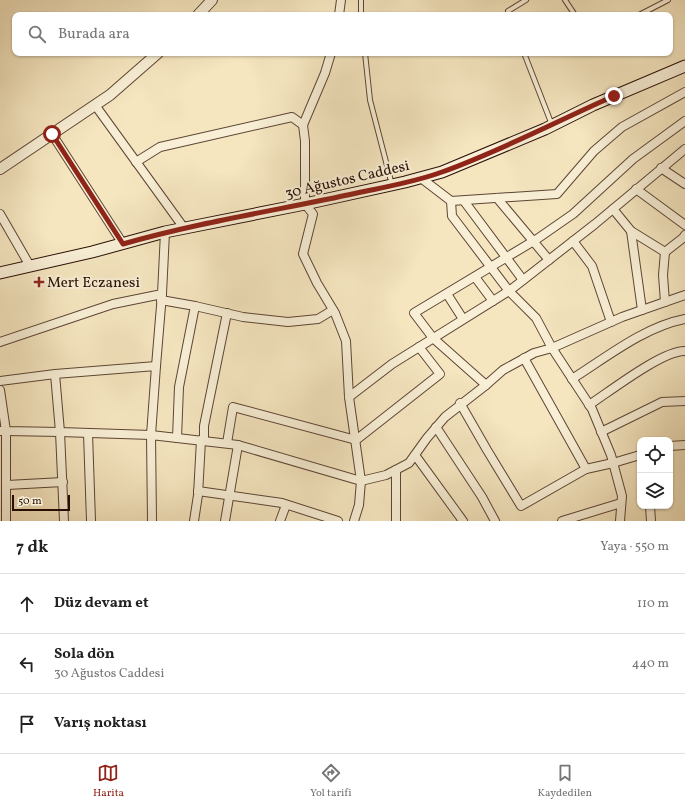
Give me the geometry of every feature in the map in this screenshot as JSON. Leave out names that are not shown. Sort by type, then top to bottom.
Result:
[{"type":"main road","name":"30 Ağustos Caddesi","points":[[0,273],[123,244],[165,232],[305,204],[392,185],[442,172],[685,66]]},
{"type":"street","points":[[201,12],[212,0]]},
{"type":"street","points":[[339,12],[341,0]]},
{"type":"street","points":[[0,168],[110,95],[155,56]]},
{"type":"street","points":[[330,56],[326,73],[303,125],[305,141],[305,204],[313,214],[303,254],[317,283],[334,310],[346,341],[349,396],[362,481],[360,505],[354,521]]},
{"type":"street","points":[[421,178],[451,201],[557,194],[594,151],[622,127],[685,92]]},
{"type":"street","points":[[95,105],[184,228]]},
{"type":"street","points":[[136,162],[160,147],[292,118],[303,125]]},
{"type":"street","points":[[486,385],[433,338],[414,313],[534,241],[572,214],[633,159],[685,121]]},
{"type":"street","points":[[52,134],[123,244]]},
{"type":"street","points":[[349,396],[392,364],[509,291],[573,241],[685,149]]},
{"type":"street","points":[[661,168],[685,184]]},
{"type":"street","points":[[636,189],[685,225]]},
{"type":"street","points":[[497,198],[549,260]]},
{"type":"street","points":[[451,201],[452,216],[509,291],[536,318],[552,348],[589,405],[613,463],[622,496],[620,521]]},
{"type":"street","points":[[464,201],[523,280]]},
{"type":"street","points":[[612,209],[630,231],[665,252]]},
{"type":"street","points":[[0,214],[30,266]]},
{"type":"street","points":[[630,231],[642,310]]},
{"type":"street","points":[[152,521],[151,435],[165,232]]},
{"type":"street","points":[[665,302],[663,274],[665,252],[685,235]]},
{"type":"street","points":[[573,241],[592,266],[611,322]]},
{"type":"street","points":[[475,277],[493,301]]},
{"type":"street","points":[[447,294],[463,319]]},
{"type":"street","points":[[3,431],[151,435],[238,445],[362,481],[386,475],[409,463],[445,417],[503,370],[534,353],[552,348],[611,322],[685,295]]},
{"type":"street","points":[[0,342],[113,304],[161,297],[243,317],[288,322],[318,319],[334,310]]},
{"type":"street","points":[[177,438],[179,387],[195,306]]},
{"type":"street","points":[[194,521],[204,426],[227,313]]},
{"type":"street","points":[[572,379],[647,332],[677,320],[685,319]]},
{"type":"street","points":[[356,440],[440,374],[419,347]]},
{"type":"street","points":[[589,405],[648,365],[679,350],[685,351]]},
{"type":"street","points":[[524,358],[586,469]]},
{"type":"street","points":[[0,381],[55,374],[156,366]]},
{"type":"street","points":[[55,374],[60,432],[64,521]]},
{"type":"street","points":[[0,390],[7,485],[6,521]]},
{"type":"street","points":[[601,432],[662,402],[685,401]]},
{"type":"street","points":[[460,404],[521,506],[586,469],[613,463],[637,455]]},
{"type":"street","points":[[227,444],[233,407],[356,440]]},
{"type":"street","points":[[436,427],[482,497],[495,521]]},
{"type":"street","points":[[88,433],[91,521]]},
{"type":"street","points":[[225,521],[238,445]]},
{"type":"street","points":[[673,446],[685,445]]},
{"type":"street","points":[[415,455],[463,521]]},
{"type":"street","points":[[396,470],[396,521]]},
{"type":"street","points":[[7,485],[63,482]]},
{"type":"street","points":[[198,491],[286,505],[313,517],[338,521]]},
{"type":"street","points":[[562,521],[621,503]]},
{"type":"street","points":[[280,521],[286,505]]},
{"type":"street","points":[[650,509],[651,521]]},
{"type":"lane","points":[[361,0],[361,12]]},
{"type":"lane","points":[[508,12],[526,0]]},
{"type":"lane","points":[[565,0],[573,12]]},
{"type":"lane","points":[[646,12],[668,0]]},
{"type":"lane","points":[[365,56],[370,100],[392,185]]},
{"type":"lane","points":[[525,56],[552,125]]},
{"type":"place","name":"Mert Eczanesi","points":[[39,282]]},
{"type":"route","points":[[52,134],[123,244],[165,232],[305,204],[405,182],[442,172],[545,129],[614,96]]}]
